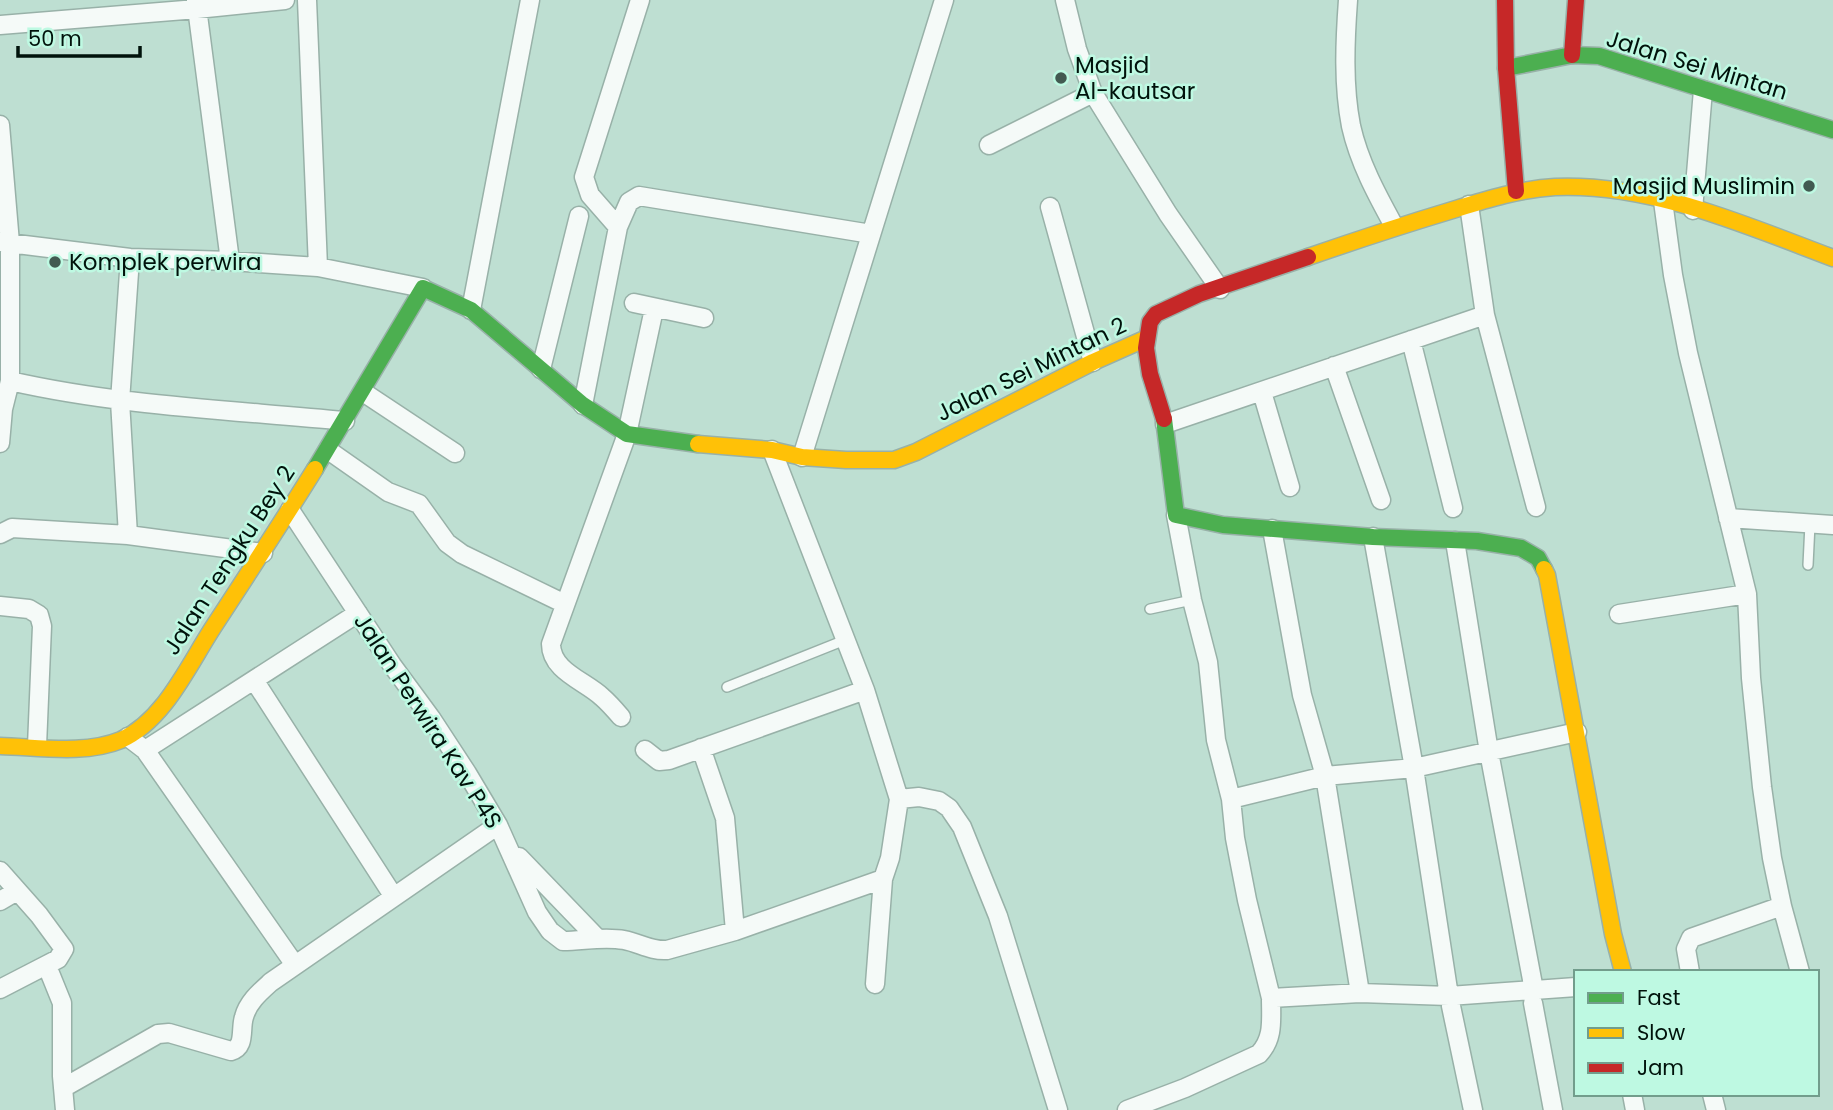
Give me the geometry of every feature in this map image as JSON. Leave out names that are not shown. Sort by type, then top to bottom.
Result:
[{"type":"street","points":[[0,24],[104,8],[285,0]]},
{"type":"street","points":[[307,0],[318,267]]},
{"type":"street","points":[[471,310],[530,0]]},
{"type":"street","points":[[618,227],[590,195],[584,177],[640,0]]},
{"type":"street","points":[[802,457],[944,0]]},
{"type":"street","points":[[1065,0],[1077,49],[1093,93],[1168,214],[1220,289]]},
{"type":"street","points":[[1348,0],[1346,81],[1351,125],[1361,160],[1394,226]]},
{"type":"street","points":[[1505,0],[1506,68],[1516,191]]},
{"type":"street","points":[[1572,55],[1576,0]]},
{"type":"street","points":[[197,5],[230,261]]},
{"type":"street","name":"Jalan Sei Mintan","points":[[1506,68],[1572,55],[1599,56],[1833,130]]},
{"type":"street","points":[[1693,210],[1703,90]]},
{"type":"street","points":[[989,145],[1093,93]]},
{"type":"street","points":[[0,125],[10,381],[2,410],[0,443]]},
{"type":"street","name":"Jalan Sei Mintan 2","points":[[423,288],[471,310],[583,405],[626,434],[728,448],[772,450],[802,457],[876,461],[905,456],[1147,338],[1150,320],[1162,309],[1180,300],[1220,289],[1394,226],[1516,191],[1569,187],[1616,191],[1663,201],[1765,233],[1832,262]]},
{"type":"street","points":[[583,405],[618,227],[629,202],[639,196],[871,234]]},
{"type":"street","points":[[1663,201],[1673,275],[1688,353],[1747,594],[1751,678],[1762,787],[1772,858],[1799,970]]},
{"type":"street","points":[[1469,205],[1485,315],[1536,507]]},
{"type":"street","points":[[1051,207],[1093,362]]},
{"type":"street","points":[[541,369],[579,216]]},
{"type":"street","points":[[5,242],[130,258],[318,267],[423,288]]},
{"type":"street","points":[[128,535],[120,401],[130,258]]},
{"type":"street","name":"Jalan Tengku Bey 2","points":[[0,746],[84,747],[112,743],[141,728],[166,698],[263,553],[328,450],[423,288]]},
{"type":"street","points":[[634,303],[704,318]]},
{"type":"street","points":[[621,717],[602,696],[557,663],[551,654],[551,644],[626,434],[654,309]]},
{"type":"street","points":[[1165,424],[1485,315]]},
{"type":"street","points":[[1127,1110],[1185,1088],[1259,1054],[1271,1036],[1271,998],[1247,900],[1235,838],[1231,799],[1216,740],[1208,662],[1192,600],[1176,515],[1165,424],[1150,376],[1147,338]]},
{"type":"street","points":[[1411,341],[1453,508]]},
{"type":"street","points":[[1334,366],[1381,500]]},
{"type":"street","points":[[10,381],[62,393],[120,401],[345,421]]},
{"type":"street","points":[[363,392],[455,453]]},
{"type":"street","points":[[1262,392],[1290,486]]},
{"type":"street","points":[[328,450],[388,492],[419,504],[447,543],[461,554],[565,604]]},
{"type":"street","points":[[772,450],[865,690],[899,799],[890,858],[883,879],[875,984]]},
{"type":"street","name":"Jalan Perwira Kav P4S","points":[[290,510],[392,665],[431,718],[498,825],[537,912],[551,931],[563,941],[623,939],[656,951],[735,931],[883,879]]},
{"type":"street","points":[[1176,515],[1223,525],[1373,537],[1477,541],[1521,548],[1538,558],[1547,575],[1613,934],[1622,970]]},
{"type":"street","points":[[1728,518],[1833,526]]},
{"type":"street","points":[[0,534],[12,528],[128,535],[263,553]]},
{"type":"street","points":[[1272,529],[1302,695],[1325,776],[1360,993]]},
{"type":"street","points":[[1373,537],[1414,768],[1450,1001],[1473,1110]]},
{"type":"street","points":[[1455,541],[1489,751],[1553,1110]]},
{"type":"street","points":[[1619,614],[1747,594]]},
{"type":"street","points":[[0,606],[29,609],[39,615],[42,626],[37,747]]},
{"type":"street","points":[[145,750],[358,613]]},
{"type":"street","points":[[254,680],[394,897]]},
{"type":"street","points":[[645,750],[659,761],[669,760],[865,690]]},
{"type":"street","points":[[1231,799],[1325,776],[1414,768],[1577,732]]},
{"type":"street","points":[[128,737],[145,750],[295,965]]},
{"type":"street","points":[[701,748],[725,818],[735,931]]},
{"type":"street","points":[[899,799],[919,797],[939,800],[949,808],[962,827],[1002,928],[1058,1110]]},
{"type":"street","points":[[63,1088],[158,1034],[169,1033],[231,1051],[236,1050],[240,1044],[244,1017],[253,999],[271,982],[498,825]]},
{"type":"street","points":[[508,846],[597,938]]},
{"type":"street","points":[[0,870],[64,949],[58,959],[47,966],[0,989]]},
{"type":"street","points":[[0,901],[17,891]]},
{"type":"street","points":[[1690,970],[1686,949],[1691,938],[1782,906]]},
{"type":"street","points":[[47,966],[62,1003],[65,1110]]},
{"type":"street","points":[[1271,998],[1360,993],[1450,1001],[1534,996],[1574,987]]},
{"type":"lane","points":[[1808,565],[1810,524]]},
{"type":"lane","points":[[1150,609],[1192,600]]},
{"type":"lane","points":[[727,687],[845,640]]},
{"type":"traffic: fast","points":[[1506,68],[1572,55],[1599,56],[1833,130]]},
{"type":"traffic: fast","points":[[315,469],[423,288],[471,310],[583,405],[627,434],[698,444]]},
{"type":"traffic: fast","points":[[1164,419],[1176,515],[1223,525],[1373,537],[1477,541],[1521,548],[1538,558],[1544,569]]},
{"type":"traffic: slow","points":[[1308,257],[1480,202],[1517,192],[1555,187],[1627,192],[1662,199],[1732,220],[1833,258]]},
{"type":"traffic: slow","points":[[698,444],[772,450],[802,457],[894,460],[916,452],[1093,362],[1147,338]]},
{"type":"traffic: slow","points":[[0,746],[77,749],[107,745],[137,731],[151,719],[175,690],[315,469]]},
{"type":"traffic: slow","points":[[1544,569],[1613,934],[1622,970]]},
{"type":"traffic: jam","points":[[1505,0],[1506,68],[1516,191]]},
{"type":"traffic: jam","points":[[1572,55],[1576,0]]},
{"type":"traffic: jam","points":[[1164,419],[1150,374],[1146,348],[1150,322],[1156,314],[1199,294],[1308,257]]},
{"type":"place","name":"Masjid Al-kautsar","points":[[1061,78]]},
{"type":"place","name":"Masjid Muslimin","points":[[1809,186]]},
{"type":"place","name":"Komplek perwira","points":[[55,262]]}]
